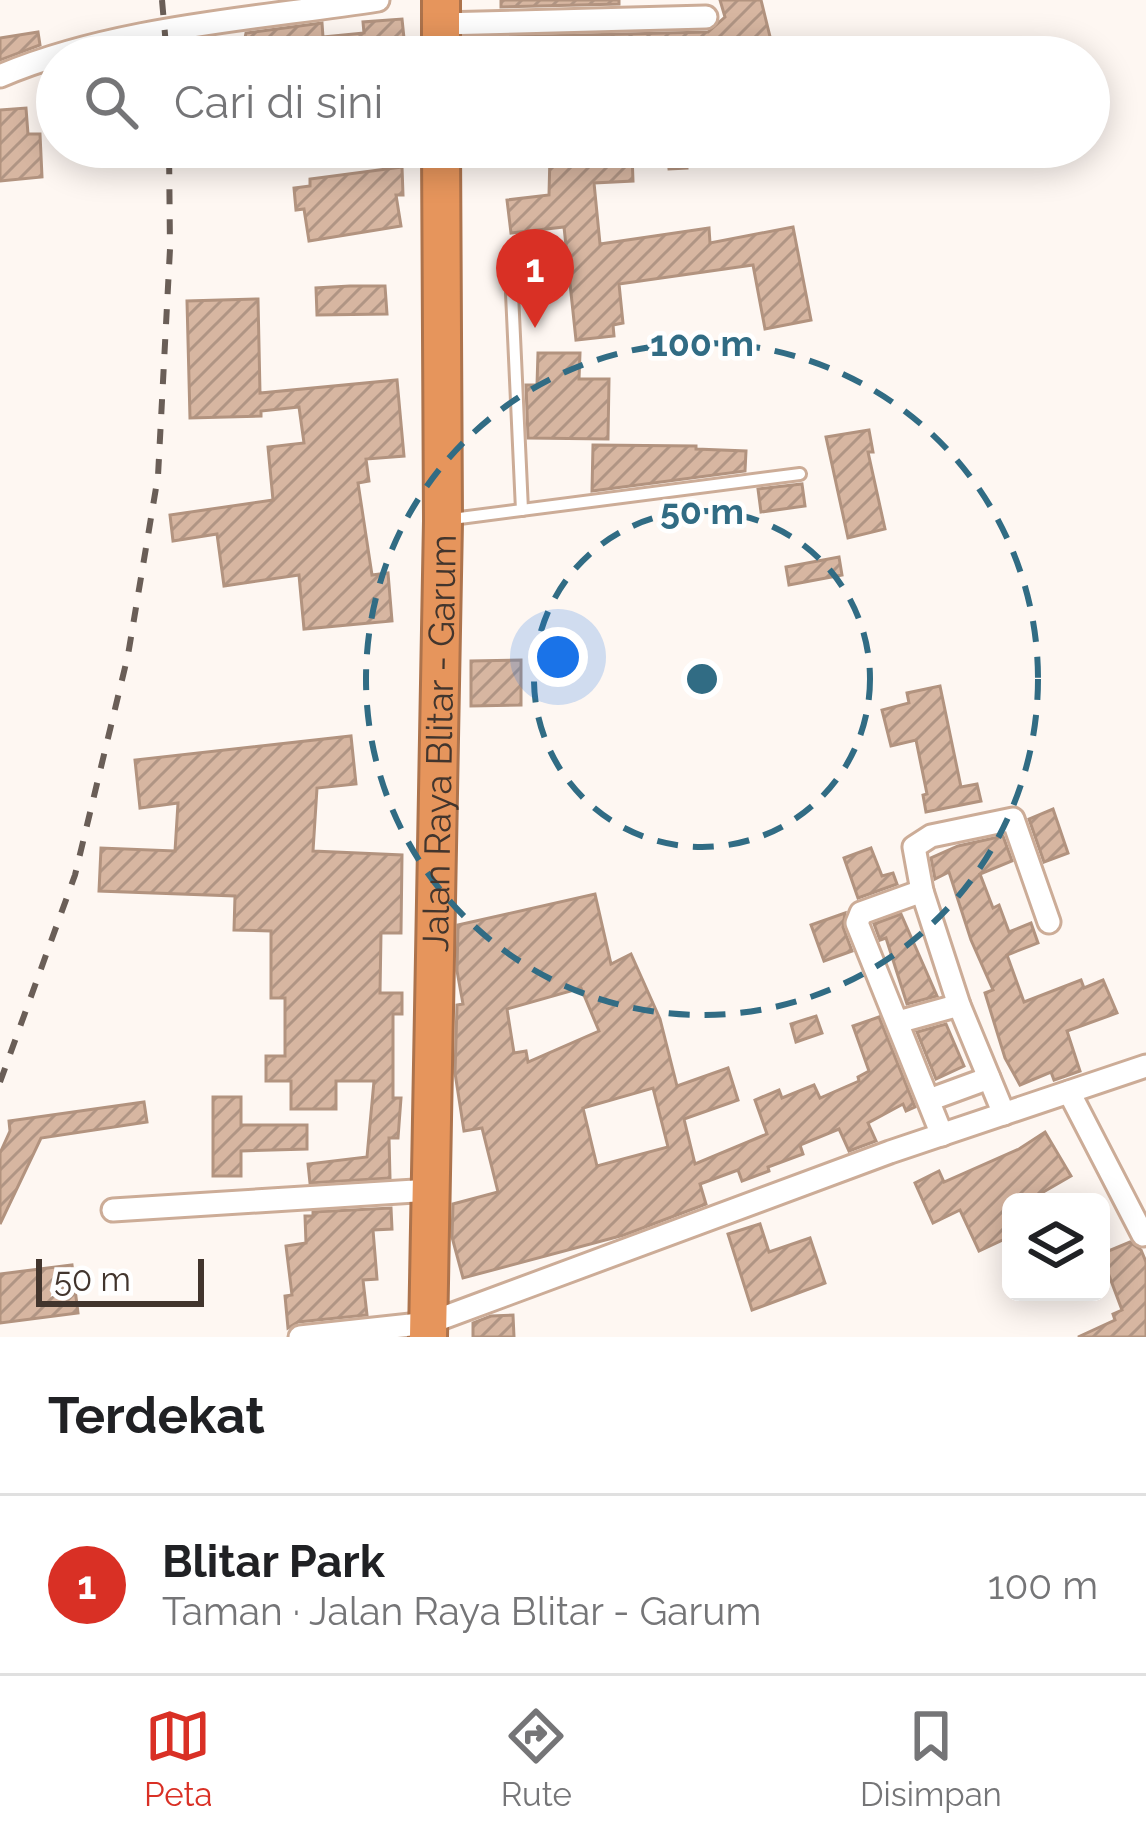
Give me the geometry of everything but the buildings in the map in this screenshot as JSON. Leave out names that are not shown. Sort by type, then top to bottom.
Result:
[{"type":"highway","name":"Jalan Raya Blitar - Garum","points":[[429,1330],[442,520],[441,168]]},
{"type":"street","points":[[150,36],[378,0]]},
{"type":"street","points":[[440,27],[706,17]]},
{"type":"street","points":[[0,76],[36,61]]},
{"type":"street","points":[[1004,1114],[959,1005],[922,892],[914,854],[919,842],[1008,817],[1017,823],[1048,922]]},
{"type":"street","points":[[922,892],[861,913],[857,919],[942,1136]]},
{"type":"street","points":[[898,1022],[959,1005]]},
{"type":"street","points":[[300,1337],[429,1330],[879,1156],[1146,1066]]},
{"type":"street","points":[[929,1100],[989,1078]]},
{"type":"street","points":[[1069,1092],[1143,1235]]},
{"type":"street","points":[[113,1210],[430,1190]]},
{"type":"lane","points":[[512,293],[522,510]]},
{"type":"lane","points":[[442,520],[800,474]]},
{"type":"railway","points":[[162,0],[165,36]]},
{"type":"railway","points":[[0,1082],[75,875],[128,655],[158,476],[170,249],[169,168]]},
{"type":"place","name":"Blitar Park","points":[[535,328]]}]
